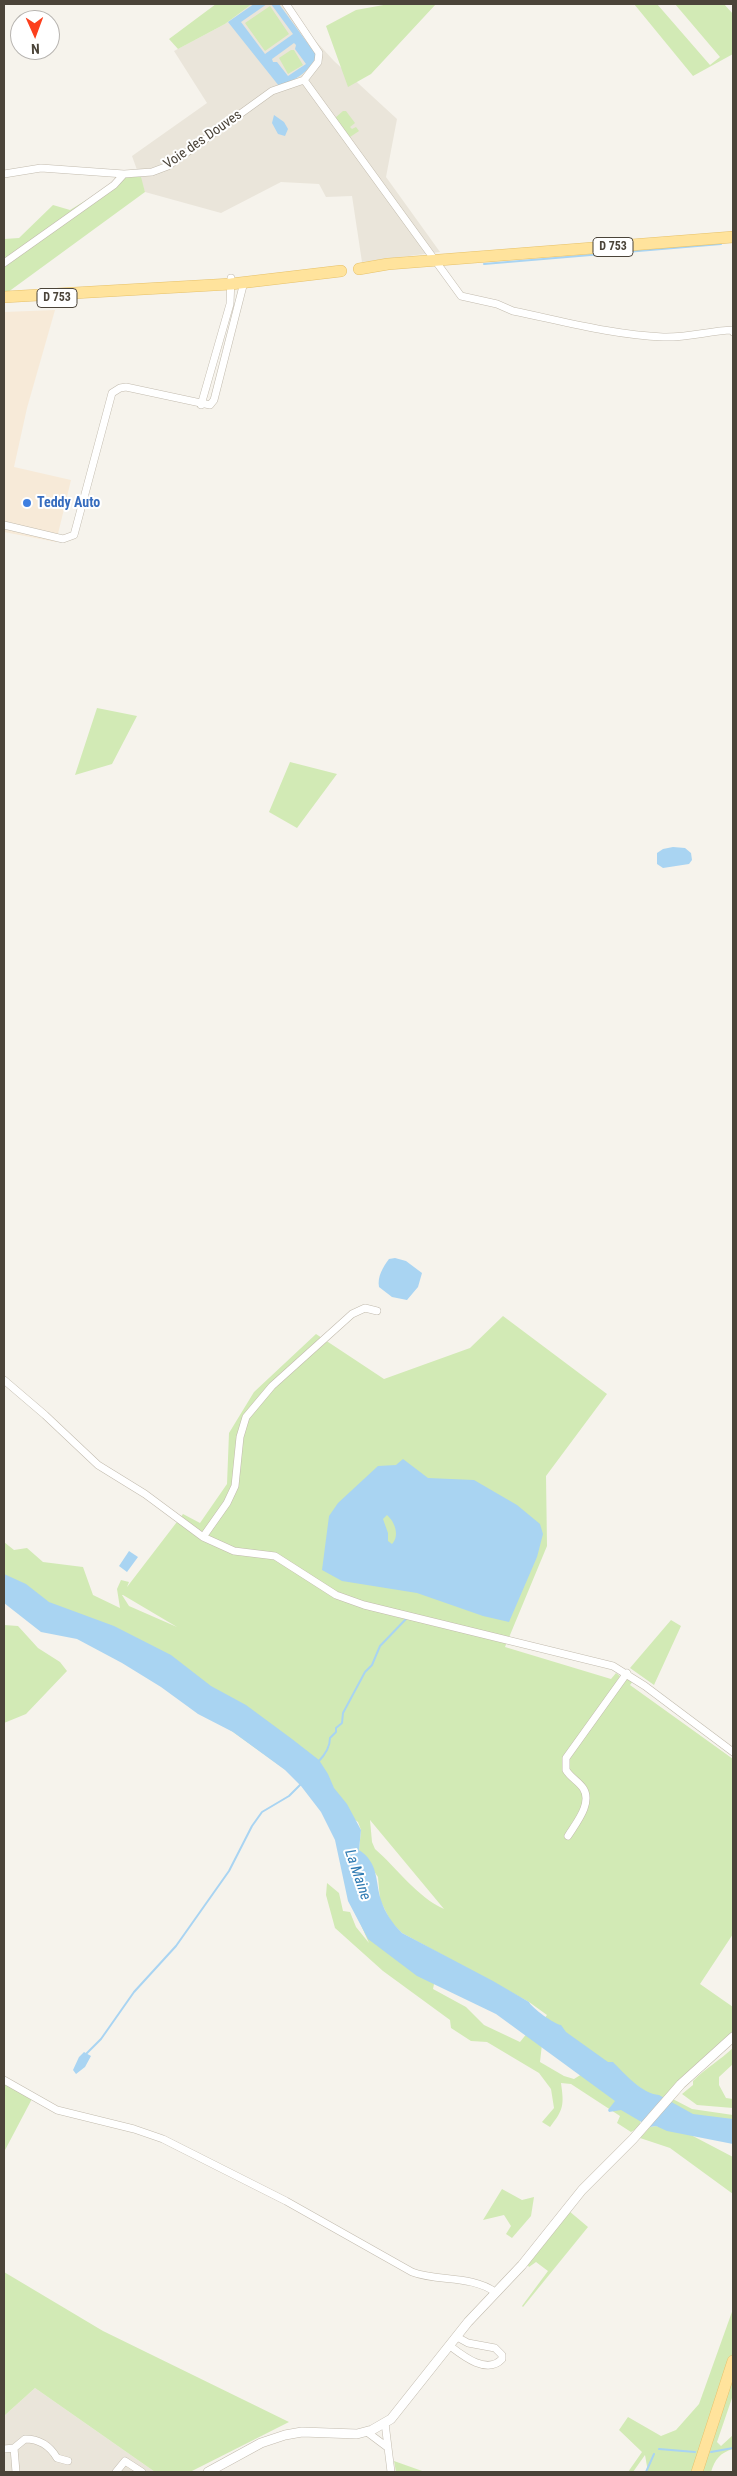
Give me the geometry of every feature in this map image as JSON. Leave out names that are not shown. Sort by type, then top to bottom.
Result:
[{"type":"main road","name":"D 753","points":[[231,281],[244,282],[359,269],[733,237]]},
{"type":"main road","name":"D 753","points":[[4,297],[102,291],[341,271]]},
{"type":"main road","name":"D 753","points":[[4,304],[102,291]]},
{"type":"main road","points":[[697,2472],[733,2360]]},
{"type":"street","points":[[286,4],[319,53],[318,62],[304,80],[462,296],[497,304],[512,311],[643,336],[666,338],[720,330],[732,330],[733,332]]},
{"type":"street","name":"Voie des Douves","points":[[4,174],[41,168],[124,174],[160,170],[272,92],[304,80]]},
{"type":"street","points":[[4,263],[114,185],[124,174]]},
{"type":"street","points":[[201,404],[230,304],[231,281]]},
{"type":"street","points":[[4,525],[63,539],[74,535],[112,393],[116,389],[126,387],[210,405],[214,400],[244,282]]},
{"type":"street","points":[[203,1537],[227,1503],[235,1486],[240,1437],[246,1417],[272,1386],[352,1314],[365,1308],[377,1311]]},
{"type":"street","points":[[4,1380],[45,1415],[98,1465],[145,1494],[203,1537],[234,1551],[275,1556],[343,1598],[407,1616],[593,1660],[627,1673],[733,1752]]},
{"type":"street","points":[[568,1836],[580,1817],[586,1799],[584,1789],[566,1770],[566,1758],[627,1673]]},
{"type":"street","points":[[208,2472],[256,2446],[285,2435],[302,2432],[350,2434],[366,2432],[385,2423],[398,2412],[457,2336],[495,2292],[522,2265],[582,2190],[645,2127],[669,2097],[733,2037]]},
{"type":"street","points":[[4,2080],[57,2110],[134,2129],[163,2139],[286,2201],[412,2272],[434,2278],[476,2283],[495,2292]]},
{"type":"street","points":[[450,2346],[476,2363],[495,2364],[502,2359],[502,2355],[494,2348],[468,2343],[457,2336]]},
{"type":"street","points":[[385,2423],[391,2472]]},
{"type":"street","points":[[366,2432],[387,2447]]},
{"type":"street","points":[[4,2449],[14,2448],[21,2440],[32,2439],[51,2448],[57,2458],[68,2461]]},
{"type":"street","points":[[14,2448],[16,2472]]},
{"type":"street","points":[[116,2472],[125,2461],[141,2472]]},
{"type":"shaded area","points":[[252,4],[282,4],[334,61],[397,119],[386,177],[440,252],[362,262],[352,196],[326,197],[319,184],[281,182],[221,213],[145,192],[132,156],[207,103],[174,51],[225,24]]},
{"type":"shaded area","points":[[55,310],[27,408],[14,467],[71,480],[56,542],[4,532],[4,312]]},
{"type":"shaded area","points":[[35,2388],[155,2472],[4,2472],[4,2416]]},
{"type":"green space","points":[[216,4],[252,4],[225,24],[178,49],[169,39]]},
{"type":"green space","points":[[389,4],[436,4],[371,74],[348,87],[326,26],[356,10]]},
{"type":"green space","points":[[634,4],[657,4],[710,65],[720,57],[675,4],[724,4],[733,14],[733,54],[693,76]]},
{"type":"green space","points":[[270,6],[289,34],[265,51],[245,23]]},
{"type":"green space","points":[[294,50],[303,65],[288,74],[279,58]]},
{"type":"green space","points":[[343,111],[346,111],[355,123],[350,127],[352,129],[356,127],[359,131],[350,137],[335,118]]},
{"type":"green space","points":[[124,177],[141,177],[145,192],[4,295],[4,239],[19,238],[53,205],[70,210]]},
{"type":"green space","points":[[97,708],[137,716],[112,764],[75,775]]},
{"type":"green space","points":[[290,762],[337,774],[297,828],[269,812]]},
{"type":"green space","points":[[503,1316],[607,1394],[546,1476],[547,1546],[505,1647],[611,1679],[616,1673],[620,1676],[617,1681],[623,1683],[627,1678],[633,1681],[630,1685],[733,1759],[733,1934],[700,1984],[733,2007],[733,2031],[667,2096],[692,2109],[733,2115],[733,2123],[698,2117],[656,2099],[544,2019],[547,2015],[529,2002],[402,1933],[391,1922],[380,1900],[378,1877],[359,1850],[361,1830],[358,1822],[65,1611],[4,1579],[4,1542],[14,1550],[27,1548],[43,1562],[83,1567],[93,1595],[120,1608],[117,1589],[121,1580],[129,1582],[127,1587],[183,1514],[200,1523],[227,1484],[229,1433],[254,1392],[316,1334],[384,1379],[470,1348]],"holes":[[[123,1595],[177,1627],[129,1606]],[[370,1820],[444,1909],[416,1890],[375,1849],[372,1842]]]},
{"type":"green space","points":[[671,1620],[681,1626],[654,1685],[630,1668]]},
{"type":"green space","points":[[4,1625],[18,1626],[38,1648],[60,1662],[67,1671],[26,1714],[4,1723]]},
{"type":"green space","points":[[327,1883],[339,1893],[343,1911],[350,1912],[356,1927],[369,1943],[352,1905],[358,1905],[435,1979],[433,1989],[466,2007],[484,2025],[520,2042],[528,2032],[542,2044],[540,2062],[564,2076],[574,2079],[582,2074],[641,2112],[640,2127],[631,2132],[617,2123],[620,2116],[571,2084],[561,2083],[563,2102],[558,2116],[550,2127],[542,2122],[554,2108],[551,2089],[539,2073],[487,2042],[471,2041],[451,2028],[450,2020],[383,1971],[335,1928],[326,1895]]},
{"type":"green space","points":[[733,2048],[733,2064],[719,2077],[719,2085],[726,2098],[733,2099],[733,2108],[697,2105],[682,2094],[693,2085],[693,2081],[698,2076]]},
{"type":"green space","points":[[4,2082],[33,2097],[4,2152]]},
{"type":"green space","points":[[656,2126],[691,2135],[733,2157],[733,2194],[670,2148],[640,2138],[650,2127]]},
{"type":"green space","points":[[502,2189],[522,2200],[534,2197],[531,2216],[512,2238],[506,2234],[511,2226],[504,2215],[483,2220]]},
{"type":"green space","points":[[569,2211],[588,2227],[523,2307],[548,2271],[536,2262],[529,2267],[527,2264]]},
{"type":"green space","points":[[4,2272],[103,2331],[289,2422],[190,2472],[155,2472],[35,2388],[4,2416]]},
{"type":"green space","points":[[733,2309],[733,2395],[717,2442],[721,2446],[733,2435],[733,2449],[719,2457],[714,2463],[711,2472],[648,2472],[645,2455],[633,2472],[628,2472],[642,2452],[619,2430],[628,2417],[661,2436],[676,2430],[699,2404]]},
{"type":"green space","points":[[394,2461],[425,2472],[396,2472]]},
{"type":"water","points":[[254,4],[267,4],[241,22],[265,54],[293,34],[271,4],[279,4],[317,56],[310,67],[301,75],[279,86],[228,22]],"holes":[[[294,43],[296,45],[295,49],[306,64],[288,76],[277,62],[273,62],[272,59]]]},
{"type":"water","points":[[274,115],[284,122],[288,129],[285,136],[278,134],[272,123]]},
{"type":"water","points":[[673,847],[685,848],[691,853],[692,860],[689,864],[663,868],[657,864],[657,853],[663,849]]},
{"type":"water","points":[[395,1258],[406,1261],[422,1273],[418,1287],[407,1300],[392,1297],[379,1287],[379,1280],[383,1269],[389,1259]]},
{"type":"water","points":[[403,1459],[428,1478],[474,1480],[517,1505],[540,1524],[543,1534],[537,1557],[509,1622],[483,1616],[417,1593],[342,1581],[322,1570],[329,1516],[338,1503],[378,1466],[396,1465]],"holes":[[[387,1515],[396,1533],[392,1544],[388,1541],[388,1533],[383,1519]]]},
{"type":"water","points":[[129,1551],[138,1557],[127,1572],[119,1566]]},
{"type":"water","name":"La Maine","points":[[4,1574],[26,1584],[49,1602],[114,1626],[171,1655],[211,1686],[246,1705],[319,1760],[334,1788],[347,1804],[361,1830],[359,1850],[370,1861],[383,1905],[395,1926],[402,1933],[529,2002],[534,2008],[553,2022],[561,2025],[566,2032],[608,2062],[613,2062],[646,2091],[659,2095],[693,2114],[733,2119],[733,2144],[667,2131],[656,2126],[650,2127],[621,2110],[609,2112],[608,2110],[615,2101],[496,2014],[417,1976],[368,1939],[348,1901],[335,1840],[321,1812],[301,1786],[285,1770],[233,1732],[198,1714],[161,1687],[122,1663],[77,1639],[41,1632],[4,1603]]},
{"type":"water","points":[[84,2052],[91,2056],[85,2067],[76,2074],[73,2070],[79,2057]]},
{"type":"waterway","points":[[484,264],[721,244]]},
{"type":"waterway","points":[[318,1762],[326,1752],[330,1738],[336,1732],[336,1728],[342,1723],[343,1713],[365,1672],[372,1665],[380,1646],[406,1619]]},
{"type":"waterway","points":[[85,2055],[101,2039],[134,1992],[176,1946],[229,1871],[252,1826],[262,1812],[289,1796],[301,1784]]},
{"type":"waterway","points":[[711,2452],[733,2448]]},
{"type":"waterway","points":[[659,2449],[695,2452]]},
{"type":"waterway","points":[[646,2472],[654,2454]]},
{"type":"place","name":"Teddy Auto","points":[[27,503]]}]
